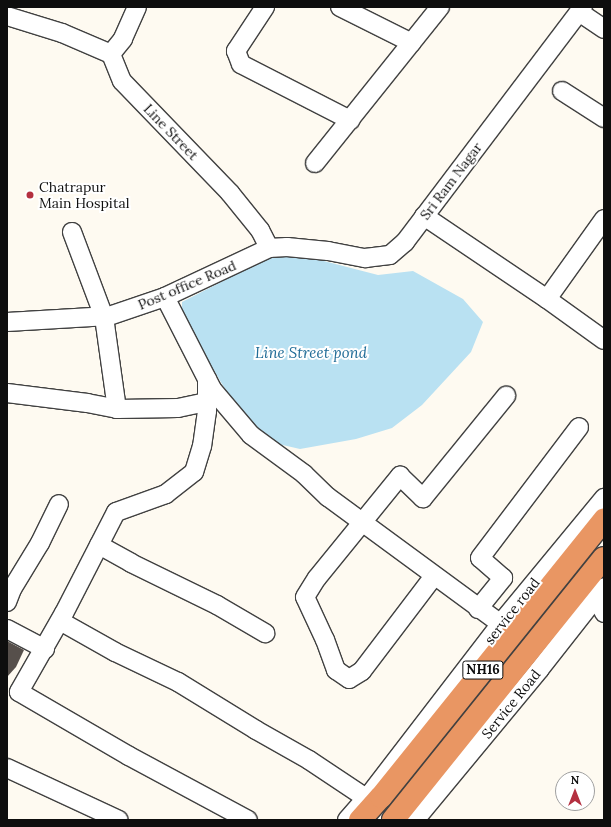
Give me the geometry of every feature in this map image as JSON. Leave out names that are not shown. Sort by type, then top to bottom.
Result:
[{"type":"highway","name":"NH16","points":[[360,820],[381,797],[604,520]]},
{"type":"highway","name":"NH16","points":[[393,820],[604,558]]},
{"type":"street","points":[[7,16],[62,34],[111,54],[123,40],[137,7]]},
{"type":"street","points":[[265,7],[236,51],[241,64],[350,120]]},
{"type":"street","points":[[340,7],[412,43]]},
{"type":"street","points":[[315,163],[440,7]]},
{"type":"street","points":[[581,9],[604,29]]},
{"type":"street","name":"Sri Ram Nagar","points":[[269,248],[328,251],[365,258],[390,255],[405,242],[581,9]]},
{"type":"street","name":"Line Street","points":[[111,54],[122,81],[230,193],[260,230],[269,248]]},
{"type":"street","points":[[562,91],[604,118]]},
{"type":"street","points":[[424,216],[547,299],[604,340]]},
{"type":"street","points":[[547,299],[604,219]]},
{"type":"street","points":[[72,232],[104,317],[117,410]]},
{"type":"street","name":"Post office Road","points":[[7,322],[104,317],[165,297],[269,248]]},
{"type":"street","points":[[165,297],[212,389],[251,435],[304,474],[328,497],[478,609],[501,624]]},
{"type":"street","points":[[207,379],[207,402],[202,446],[194,472],[166,494],[116,512],[45,649],[19,692],[129,756],[248,820]]},
{"type":"street","points":[[7,393],[87,404],[117,410],[178,408],[207,402]]},
{"type":"street","points":[[434,576],[362,671],[349,679],[336,670],[325,640],[305,597],[317,578],[400,476],[424,498],[506,396]]},
{"type":"street","points":[[478,609],[503,578],[480,558],[579,427]]},
{"type":"street","name":"service road","points":[[347,820],[366,798],[501,624],[604,498]]},
{"type":"street","points":[[7,602],[12,589],[40,543],[59,504]]},
{"type":"street","points":[[99,545],[131,564],[217,605],[265,633]]},
{"type":"street","points":[[600,592],[604,613]]},
{"type":"street","name":"Service Road","points":[[416,820],[534,676],[600,592]]},
{"type":"street","points":[[60,621],[115,652],[178,682],[256,730],[309,760],[366,798]]},
{"type":"street","points":[[7,629],[45,649]]},
{"type":"street","points":[[7,768],[119,820]]},
{"type":"water","name":"Line Street pond","points":[[278,253],[320,260],[378,275],[413,271],[463,299],[483,322],[471,352],[422,405],[392,428],[356,439],[300,449],[274,443],[243,419],[195,339],[182,309],[182,302]]},
{"type":"building","points":[[7,641],[24,650],[16,667],[7,677]]},
{"type":"place","name":"Chatrapur Main Hospital","points":[[30,195]]}]
